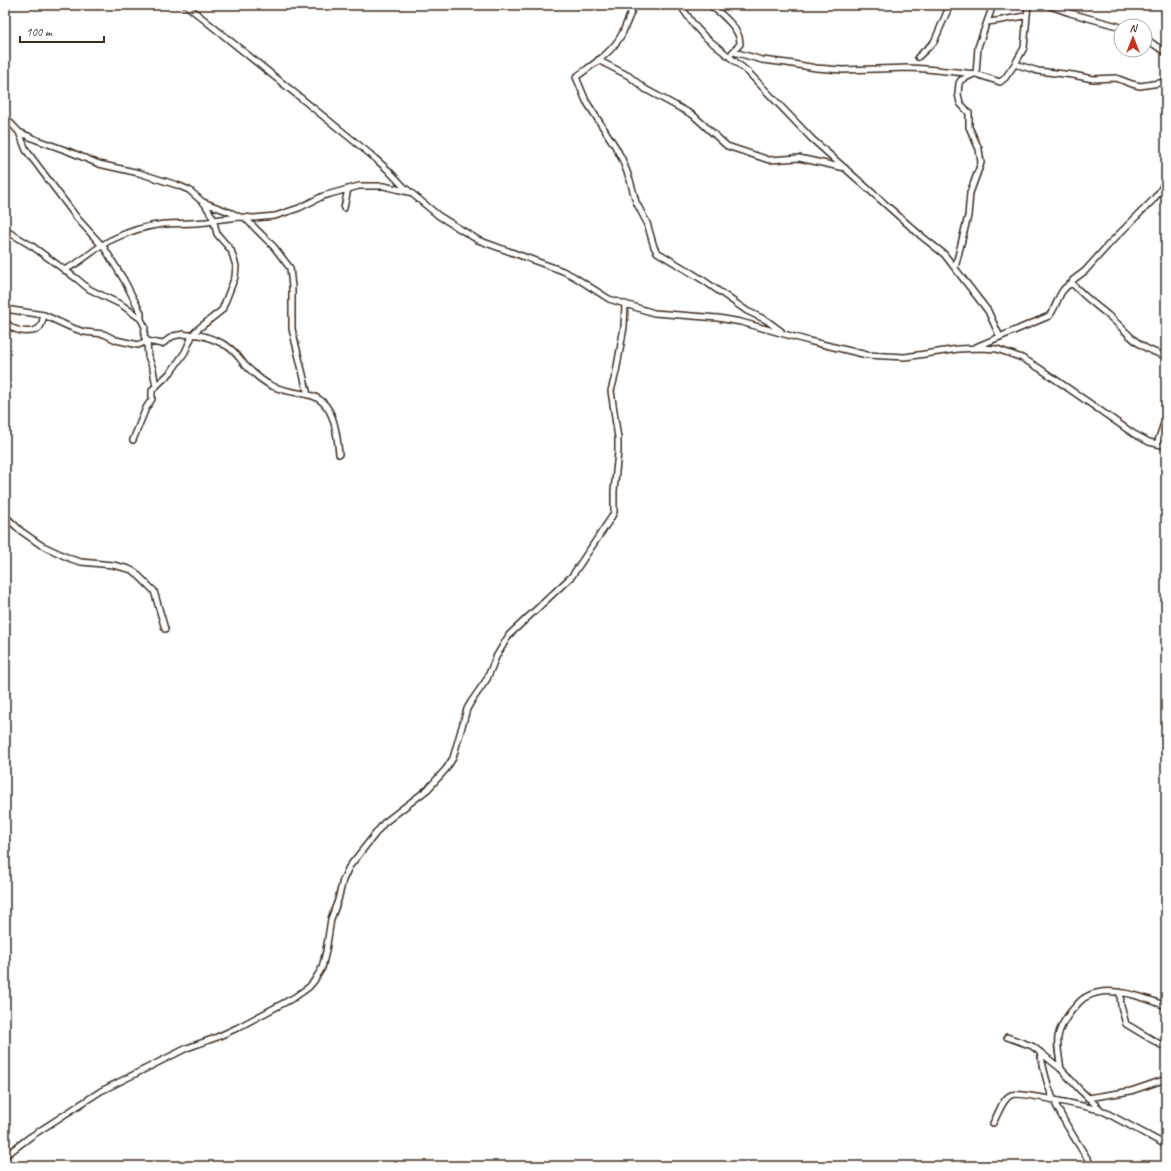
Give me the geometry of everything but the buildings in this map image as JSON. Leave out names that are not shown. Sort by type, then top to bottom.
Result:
[{"type":"street","points":[[186,5],[359,145],[439,216],[478,240],[574,276],[609,299],[654,313],[718,318],[741,322],[867,355],[905,357],[938,351],[971,348],[997,349],[1022,358],[1039,368],[1134,434],[1157,444],[1166,446]]},
{"type":"street","points":[[634,5],[621,35],[614,45],[576,77],[586,101],[622,158],[636,202],[647,223],[655,250],[710,285],[747,311],[766,320],[784,333]]},
{"type":"street","points":[[680,5],[694,26],[748,72],[812,139],[920,235],[944,254],[988,311],[1000,337]]},
{"type":"street","points":[[709,5],[726,19],[739,37],[740,44],[734,52],[728,56]]},
{"type":"street","points":[[918,57],[934,42],[950,5]]},
{"type":"street","points":[[975,74],[978,47],[993,5]]},
{"type":"street","points":[[734,52],[762,60],[828,69],[908,68],[975,74],[1000,82],[1005,78],[1015,64],[1024,48],[1028,5]]},
{"type":"street","points":[[1047,5],[1113,25]]},
{"type":"street","points":[[987,22],[996,22],[1016,17],[1028,16]]},
{"type":"street","points":[[1153,43],[1166,52]]},
{"type":"street","points":[[598,60],[629,76],[645,90],[693,116],[727,146],[769,160],[799,158],[846,168]]},
{"type":"street","points":[[1015,64],[1038,71],[1093,79],[1116,78],[1140,86],[1166,82]]},
{"type":"street","points":[[956,268],[968,216],[970,193],[981,163],[979,148],[969,127],[968,113],[960,103],[958,86],[961,80],[975,74]]},
{"type":"street","points":[[5,117],[19,132],[26,150],[77,218],[92,236],[102,244],[137,303],[141,319],[145,327],[144,336],[148,356],[153,369],[156,387]]},
{"type":"street","points":[[19,132],[99,164],[139,173],[190,190],[210,211],[217,234],[227,244],[234,257],[236,266],[235,277],[222,310],[203,324],[193,334],[185,352],[174,368],[151,391],[152,399],[146,408],[133,440]]},
{"type":"street","points":[[971,348],[1049,316],[1055,308],[1061,292],[1073,280],[1086,272],[1110,243],[1153,200],[1160,191],[1166,179]]},
{"type":"street","points":[[203,202],[246,219],[275,216],[299,208],[319,198],[359,186],[384,186],[412,192]]},
{"type":"street","points":[[344,208],[348,189]]},
{"type":"street","points":[[64,270],[78,263],[102,244],[119,236],[154,226],[240,217]]},
{"type":"street","points":[[246,219],[274,247],[290,268],[292,287],[292,329],[308,395]]},
{"type":"street","points":[[5,230],[32,246],[89,289],[122,305],[141,319]]},
{"type":"street","points":[[1072,282],[1086,298],[1110,316],[1140,345],[1148,350],[1166,356]]},
{"type":"street","points":[[5,1156],[30,1137],[96,1094],[187,1048],[237,1028],[295,997],[309,987],[314,981],[323,964],[332,916],[343,880],[349,867],[384,823],[428,789],[446,770],[453,758],[469,706],[487,679],[496,657],[504,643],[516,628],[572,576],[614,512],[618,438],[611,391],[624,327],[625,304]]},
{"type":"street","points":[[5,309],[44,315],[84,332],[104,334],[138,345],[146,341],[162,344],[175,335],[193,334],[206,336],[227,346],[249,369],[272,386],[315,397],[319,400],[331,414],[337,434],[339,454]]},
{"type":"street","points":[[5,321],[12,328],[18,330],[38,330],[41,327],[44,315]]},
{"type":"street","points":[[1157,444],[1166,417]]},
{"type":"street","points":[[5,516],[21,531],[41,545],[71,559],[81,562],[109,564],[135,572],[154,592],[166,629]]},
{"type":"street","points":[[1061,1069],[1057,1039],[1061,1026],[1066,1017],[1086,996],[1120,992],[1145,998],[1166,1006]]},
{"type":"street","points":[[1120,992],[1121,1006],[1126,1024],[1166,1048]]},
{"type":"street","points":[[1007,1037],[1032,1046],[1040,1052],[1061,1069],[1101,1110],[1166,1145]]},
{"type":"street","points":[[1040,1052],[1048,1087],[1054,1101],[1071,1133],[1092,1166]]},
{"type":"street","points":[[1088,1098],[1131,1091],[1166,1079]]},
{"type":"street","points":[[993,1123],[1004,1101],[1011,1095],[1015,1094],[1101,1110]]}]
